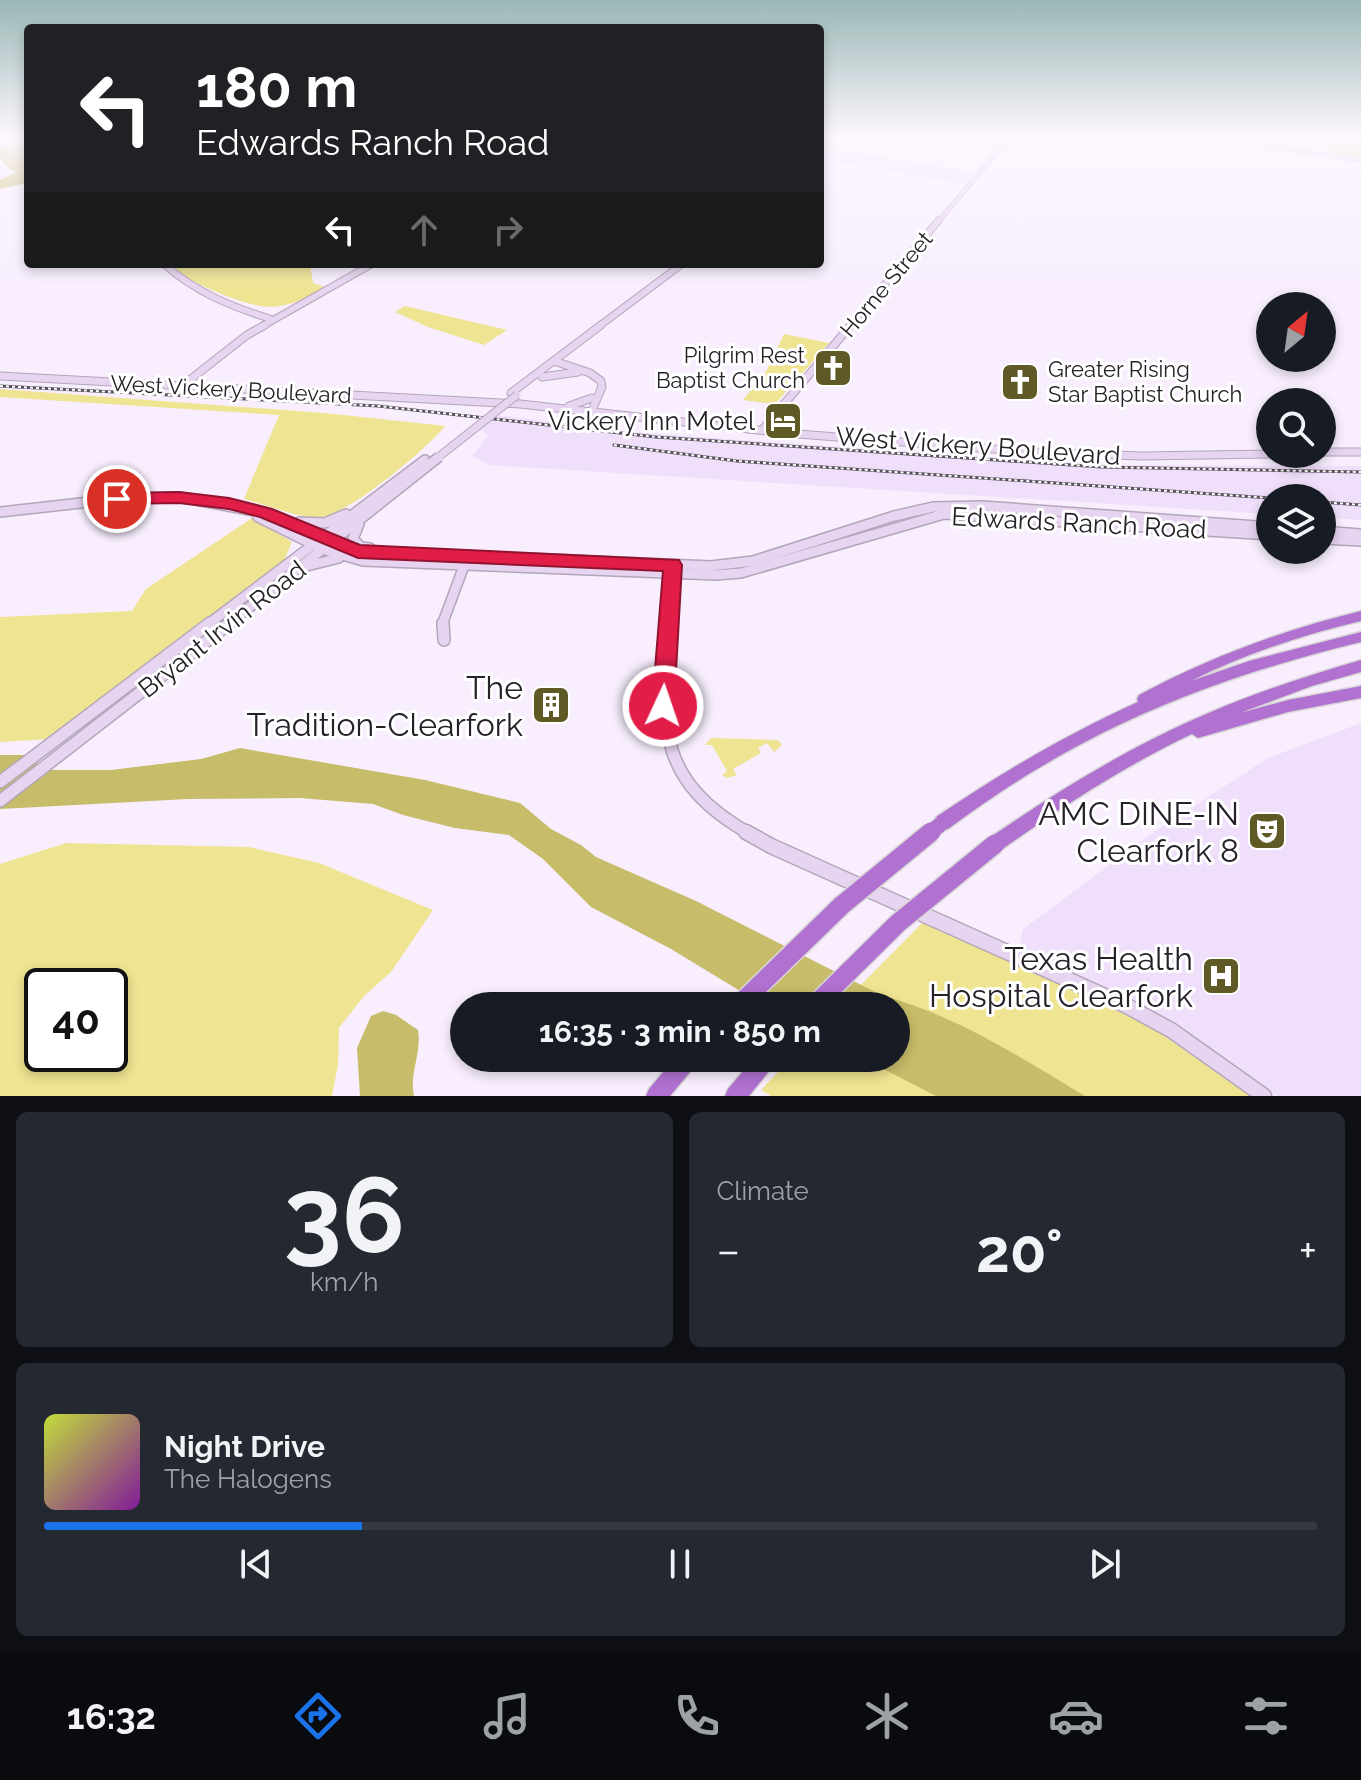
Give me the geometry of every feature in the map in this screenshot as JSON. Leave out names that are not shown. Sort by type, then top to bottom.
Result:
[{"type":"highway","points":[[752,992],[842,905],[942,823],[1014,773],[1178,680],[1215,663],[1283,637],[1361,616]]},
{"type":"highway","points":[[1070,741],[1203,682],[1279,657],[1361,637]]},
{"type":"highway","points":[[828,992],[898,923],[995,844],[1074,789],[1156,743],[1263,697],[1361,666]]},
{"type":"highway","points":[[1156,743],[1265,712],[1361,692]]},
{"type":"highway","points":[[656,1096],[677,1072]]},
{"type":"highway","points":[[735,1096],[755,1072]]},
{"type":"street","name":"Horne Street","points":[[762,430],[966,189]]},
{"type":"street","points":[[169,268],[191,285],[271,319]]},
{"type":"street","points":[[182,386],[232,345],[271,319],[365,268]]},
{"type":"street","points":[[514,394],[542,377],[677,268]]},
{"type":"street","points":[[256,314],[287,311]]},
{"type":"street","points":[[514,394],[574,353],[598,329]]},
{"type":"street","points":[[574,353],[581,372]]},
{"type":"street","points":[[556,364],[599,378],[588,413]]},
{"type":"street","points":[[542,377],[581,372]]},
{"type":"street","name":"West Vickery Boulevard","points":[[0,376],[534,406],[762,430],[1061,454],[1256,454]]},
{"type":"street","name":"Bryant Irvin Road","points":[[0,782],[287,563],[364,517],[428,461],[514,394]]},
{"type":"street","points":[[534,406],[573,406],[596,395]]},
{"type":"street","points":[[596,395],[607,406],[627,415]]},
{"type":"street","name":"West Vickery Boulevard","points":[[463,402],[627,415],[686,423]]},
{"type":"street","points":[[1336,452],[1361,452]]},
{"type":"street","name":"Bryant Irvin Road","points":[[0,801],[297,571],[323,542],[382,490],[428,461]]},
{"type":"street","points":[[280,522],[330,522],[382,490]]},
{"type":"street","points":[[0,512],[102,500],[179,497],[229,504],[256,512],[323,542]]},
{"type":"street","name":"Edwards Ranch Road","points":[[323,542],[346,557],[564,561],[741,573],[781,557],[944,514],[985,511],[1256,526]]},
{"type":"street","name":"Edwards Ranch Road","points":[[985,511],[1256,534]]},
{"type":"street","points":[[364,517],[353,534],[361,547],[421,553]]},
{"type":"street","points":[[280,522],[298,543],[287,563]]},
{"type":"street","points":[[1336,532],[1361,534]]},
{"type":"street","points":[[1336,540],[1361,541]]},
{"type":"street","name":"Edwards Ranch Road","points":[[323,542],[358,551],[421,553],[527,569],[672,569]]},
{"type":"street","points":[[297,571],[329,558],[346,557]]},
{"type":"street","points":[[444,640],[442,626],[466,561]]},
{"type":"street","points":[[527,569],[564,561]]},
{"type":"street","points":[[672,569],[663,692],[665,730],[687,783],[718,816],[771,846],[1127,1006],[1171,1030],[1264,1096]]},
{"type":"shaded area","points":[[175,268],[311,268],[313,283],[328,288],[274,307],[236,299],[188,278]]},
{"type":"shaded area","points":[[405,306],[507,330],[484,345],[428,327],[395,312]]},
{"type":"shaded area","points":[[784,334],[829,343],[775,404],[743,400],[767,370]]},
{"type":"shaded area","points":[[0,389],[325,413],[445,426],[406,464],[368,493],[335,513],[314,517],[244,499],[279,415],[0,397]]},
{"type":"shaded area","points":[[497,415],[641,433],[1103,465],[1256,466],[1256,468],[1361,466],[1361,520],[1336,518],[1336,484],[1256,484],[1256,513],[489,465],[472,456],[488,435],[480,429]]},
{"type":"shaded area","points":[[252,518],[292,542],[284,561],[49,739],[0,742],[0,617],[132,611],[146,589]]},
{"type":"shaded area","name":"Texas Health Hospital Clearfork","points":[[1361,723],[1361,1096],[1277,1096],[1171,1020],[1019,948],[1023,929],[1148,836],[1268,758]]},
{"type":"shaded area","points":[[711,738],[778,740],[782,745],[774,752],[767,743],[758,748],[761,753],[733,769],[737,775],[727,778],[722,775],[727,771],[712,745],[705,745]]},
{"type":"shaded area","points":[[240,748],[425,780],[520,803],[551,829],[596,857],[696,901],[875,992],[742,992],[671,949],[591,907],[543,859],[509,835],[455,828],[373,804],[300,798],[188,799],[0,809],[0,755],[28,755],[45,770],[111,770],[201,759]]},
{"type":"shaded area","points":[[66,843],[249,847],[319,863],[433,910],[391,972],[364,996],[339,1028],[338,1065],[332,1096],[0,1096],[0,864]]},
{"type":"shaded area","points":[[923,922],[1150,1026],[1250,1096],[771,1096],[761,1090],[778,1072],[910,1072],[910,992],[854,992]]},
{"type":"shaded area","points":[[910,1004],[962,1026],[1085,1096],[936,1096],[889,1072],[910,1072]]},
{"type":"shaded area","points":[[383,1011],[396,1015],[418,1030],[414,1096],[360,1096],[357,1048],[371,1016]]},
{"type":"railway","points":[[0,386],[378,406],[656,437],[1101,467],[1361,472]]},
{"type":"railway","points":[[614,445],[737,461],[1256,497]]},
{"type":"railway","points":[[1336,503],[1361,505]]},
{"type":"place","name":"Pilgrim Rest Baptist Church","points":[[833,368]]},
{"type":"place","name":"Greater Rising Star Baptist Church","points":[[1020,382]]},
{"type":"place","name":"Vickery Inn Motel","points":[[783,421]]},
{"type":"place","name":"The Tradition-Clearfork","points":[[551,705]]},
{"type":"place","name":"AMC DINE-IN Clearfork 8","points":[[1267,831]]},
{"type":"place","name":"Texas Health Hospital Clearfork","points":[[1221,976]]},
{"type":"route","points":[[117,499],[179,497],[229,504],[265,513],[358,551],[673,565],[663,706]]}]
